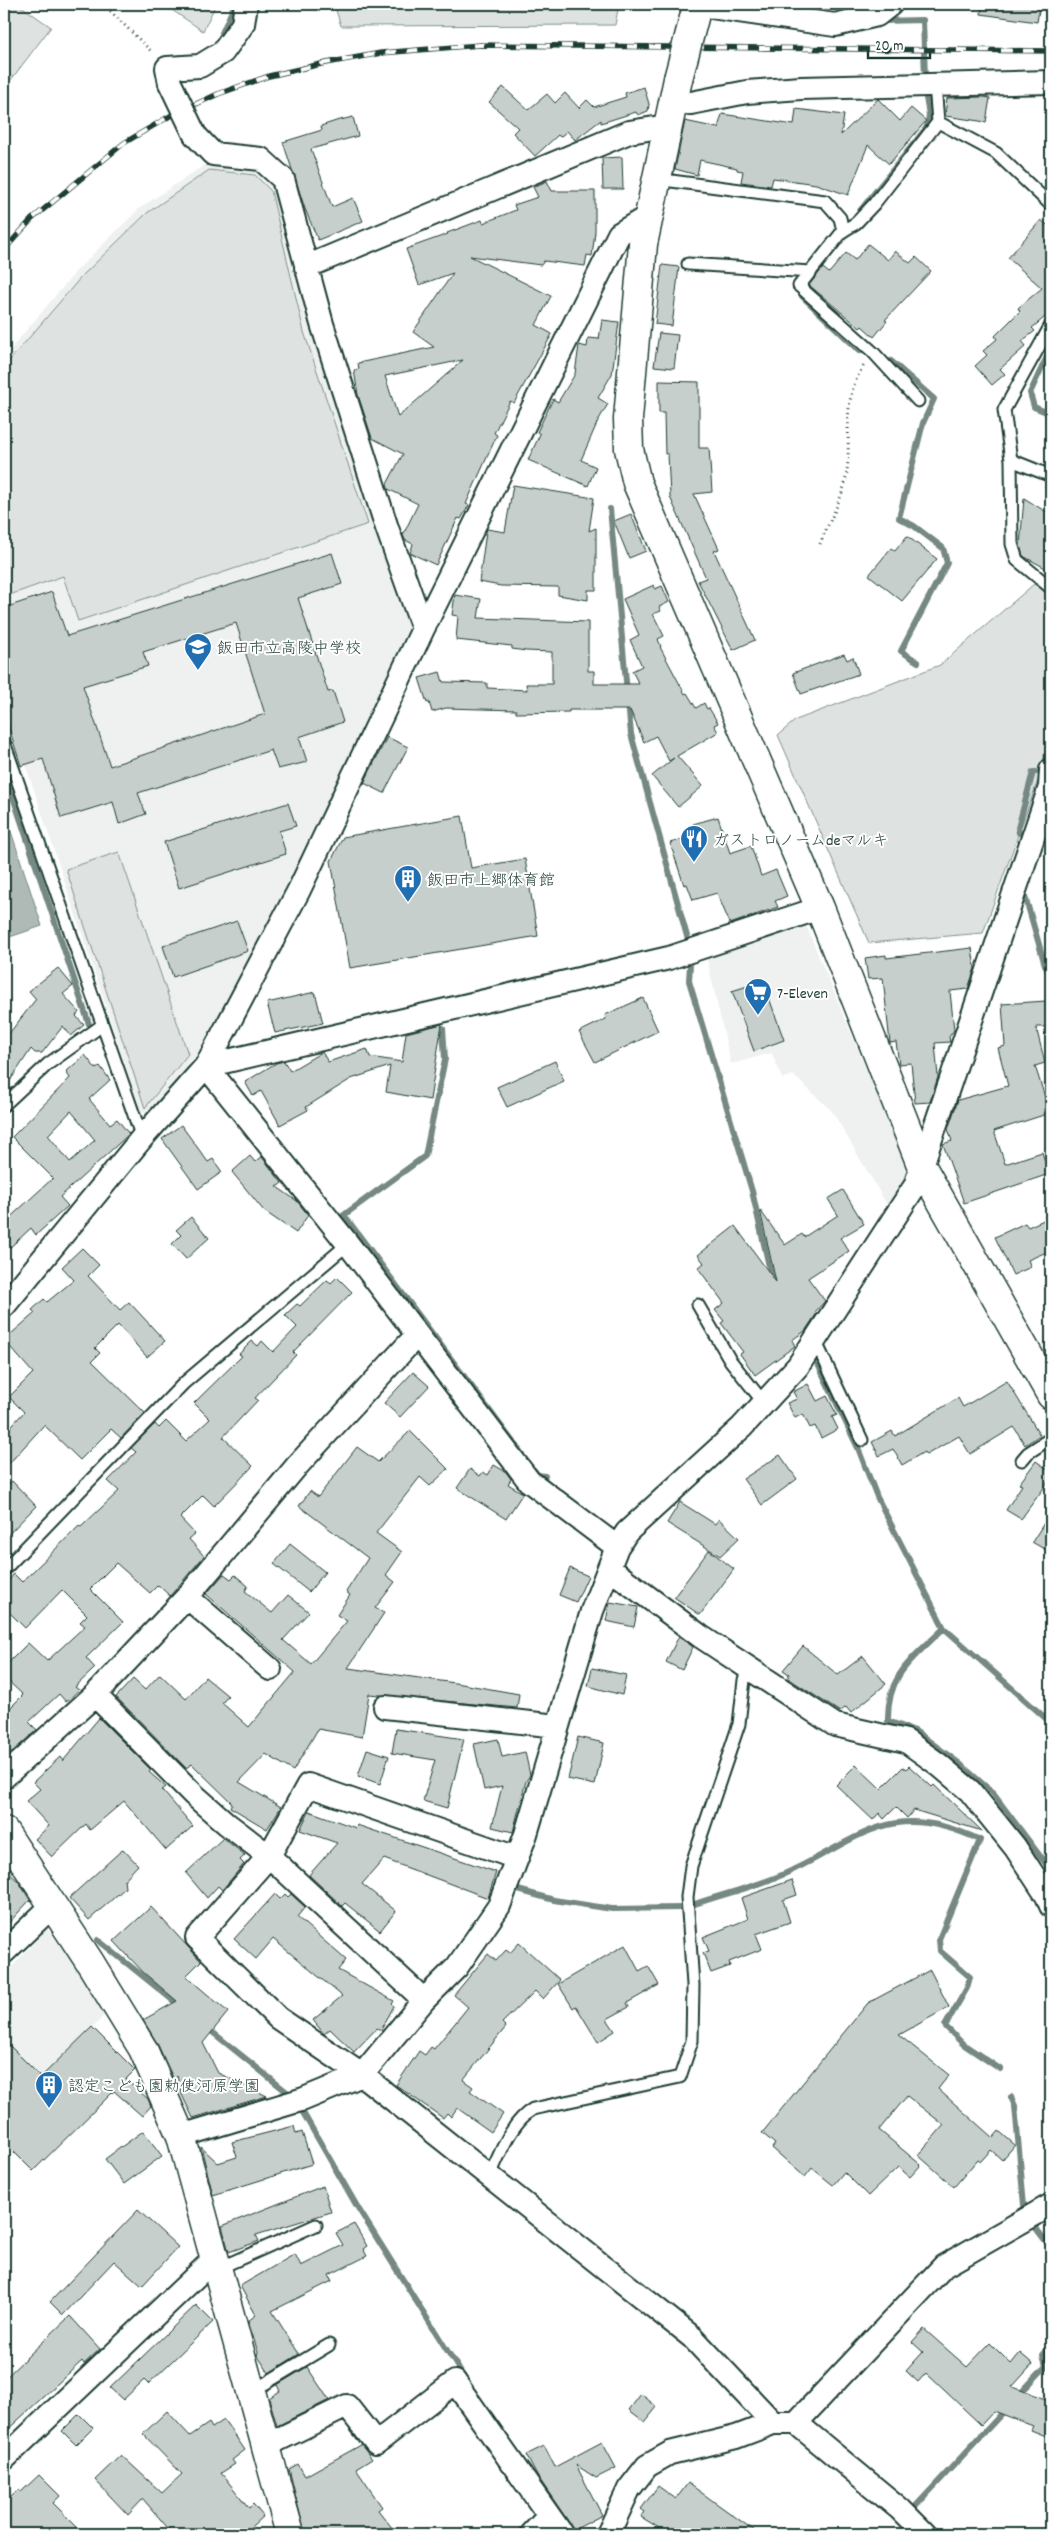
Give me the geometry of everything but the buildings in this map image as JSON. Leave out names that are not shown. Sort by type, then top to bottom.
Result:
[{"type":"street","points":[[246,4],[243,24],[223,52],[200,66],[169,76],[195,135],[213,154],[261,160],[283,180],[306,267],[387,528],[423,629]]},
{"type":"street","points":[[892,4],[877,15],[835,25],[697,8],[672,103],[644,244],[628,420],[629,449],[637,483],[820,908],[922,1166],[1051,1395]]},
{"type":"street","points":[[306,267],[629,132],[672,103],[691,104],[747,92],[935,84],[1051,82]]},
{"type":"street","points":[[4,1306],[142,1138],[206,1066],[299,890],[423,629],[619,234],[649,216]]},
{"type":"street","points":[[181,2136],[304,2099],[362,2075],[424,2000],[457,1967],[499,1906],[526,1834],[592,1611],[617,1547],[627,1532],[690,1477],[798,1366],[915,1186],[1051,782]]},
{"type":"street","points":[[206,1066],[669,958],[820,908]]},
{"type":"street","points":[[206,1066],[348,1244],[530,1481],[617,1547]]},
{"type":"street","points":[[4,1777],[95,1695],[187,1596],[296,1467],[417,1335]]},
{"type":"street","points":[[609,1568],[700,1636],[835,1725],[906,1741],[938,1764],[970,1791],[1015,1847],[1047,1896],[1051,1906]]},
{"type":"street","points":[[187,1596],[270,1669]]},
{"type":"street","points":[[95,1695],[194,1795],[227,1824],[269,1856],[424,2000]]},
{"type":"street","points":[[385,1707],[558,1726]]},
{"type":"street","points":[[517,1858],[308,1785],[269,1856],[197,1938],[278,2018],[362,2075],[490,2174],[692,2337],[773,2423]]},
{"type":"street","points":[[4,1831],[143,2049],[181,2136],[214,2265],[290,2534]]},
{"type":"street","points":[[4,1952],[52,1906]]},
{"type":"street","points":[[796,2423],[944,2266],[1051,2205]]},
{"type":"street","points":[[4,2459],[214,2265]]},
{"type":"street","points":[[264,2446],[347,2406],[376,2443],[456,2382],[555,2525],[532,2534]]},
{"type":"street","points":[[608,2534],[629,2489],[647,2466],[670,2453],[736,2437],[773,2423],[796,2423],[900,2509],[925,2534]]},
{"type":"lane","points":[[918,401],[872,352],[799,286],[843,231],[856,222],[874,204],[938,122],[935,84]]},
{"type":"lane","points":[[938,122],[996,153],[1051,205]]},
{"type":"lane","points":[[656,179],[825,200],[840,218],[843,231]]},
{"type":"lane","points":[[688,264],[811,272]]},
{"type":"lane","points":[[1051,325],[1004,410],[1011,460],[1012,544],[1017,560],[1051,588]]},
{"type":"lane","points":[[1011,460],[1051,476]]},
{"type":"lane","points":[[4,742],[101,1026],[142,1138]]},
{"type":"lane","points":[[4,1105],[48,1064],[101,1026]]},
{"type":"lane","points":[[4,1570],[184,1383],[348,1244]]},
{"type":"lane","points":[[698,1305],[730,1360],[764,1403]]},
{"type":"lane","points":[[815,1340],[862,1440]]},
{"type":"lane","points":[[1022,1460],[1028,1453],[1051,1438]]},
{"type":"lane","points":[[490,2174],[513,2129],[524,2114],[533,2109],[680,2077],[692,2041],[693,1985],[688,1897],[692,1866],[739,1724],[744,1680],[748,1669]]},
{"type":"lane","points":[[214,2265],[316,2225]]},
{"type":"lane","points":[[251,2392],[329,2345]]},
{"type":"path","points":[[103,4],[169,76]]},
{"type":"path","points":[[820,544],[846,480],[850,400],[856,378],[872,352]]},
{"type":"shaded area","points":[[4,4],[18,4],[51,27],[4,89]]},
{"type":"shaded area","points":[[163,4],[216,4],[203,31]]},
{"type":"shaded area","points":[[334,4],[619,4],[615,25],[341,26]]},
{"type":"shaded area","name":"飯田市立高陵中学校","points":[[206,164],[258,168],[276,188],[311,329],[411,631],[311,846],[200,1054],[151,1115],[141,1112],[29,775],[4,711],[4,357],[78,269],[140,208]]},
{"type":"shaded area","points":[[209,170],[255,175],[271,191],[304,332],[368,524],[78,621],[63,576],[4,597],[4,367],[82,276],[147,213]]},
{"type":"shaded area","points":[[1034,584],[1051,596],[1051,732],[1045,750],[1042,769],[983,933],[869,943],[778,735],[796,720],[940,665]]},
{"type":"shaded area","points":[[4,810],[42,926],[4,939]]},
{"type":"shaded area","points":[[119,852],[188,1054],[145,1108],[66,869]]},
{"type":"shaded area","points":[[805,923],[910,1174],[889,1208],[832,1111],[793,1075],[782,1079],[772,1053],[731,1064],[706,955]]},
{"type":"shaded area","points":[[47,1928],[108,2012],[41,2077],[4,2041],[4,1976]]},
{"type":"waterway","points":[[222,33],[235,4]]},
{"type":"waterway","points":[[881,21],[923,20],[925,78]]},
{"type":"waterway","points":[[855,217],[927,127],[929,115],[925,92]]},
{"type":"waterway","points":[[802,296],[860,351]]},
{"type":"waterway","points":[[1051,348],[1030,393],[1034,407],[1051,414]]},
{"type":"waterway","points":[[891,361],[934,399],[923,423],[899,518],[914,526],[943,548],[947,563],[901,651],[918,662]]},
{"type":"waterway","points":[[610,509],[627,692]]},
{"type":"waterway","points":[[628,702],[631,734],[688,940]]},
{"type":"waterway","points":[[4,770],[89,1024]]},
{"type":"waterway","points":[[1019,833],[1018,828],[1033,772],[1036,772]]},
{"type":"waterway","points":[[1025,896],[1045,965],[1051,977]]},
{"type":"waterway","points":[[690,964],[689,981],[752,1191],[771,1275],[775,1281]]},
{"type":"waterway","points":[[443,1028],[445,1059],[425,1156],[344,1215],[522,1454]]},
{"type":"waterway","points":[[1051,1069],[1051,1077]]},
{"type":"waterway","points":[[816,1360],[858,1448],[877,1497],[944,1628],[1051,1723]]},
{"type":"waterway","points":[[534,1470],[538,1475],[545,1476]]},
{"type":"waterway","points":[[944,1628],[912,1658],[897,1679],[889,1704],[888,1721],[915,1731],[960,1764],[992,1792],[1046,1864],[1051,1875]]},
{"type":"waterway","points":[[695,1904],[782,1875],[855,1837],[876,1828],[898,1823],[921,1822],[948,1828],[980,1840],[939,1939],[940,1951],[970,1977],[967,1988],[945,2026],[963,2044],[1000,2069]]},
{"type":"waterway","points":[[518,1890],[554,1900],[612,1909],[681,1908]]},
{"type":"waterway","points":[[98,1940],[181,2007]]},
{"type":"waterway","points":[[206,2027],[287,2092]]},
{"type":"waterway","points":[[1011,2097],[1015,2106],[1024,2205]]},
{"type":"waterway","points":[[302,2111],[358,2208],[465,2379]]},
{"type":"waterway","points":[[1037,2226],[1035,2227],[1051,2248]]},
{"type":"waterway","points":[[1017,2397],[1046,2366],[1043,2355],[1051,2345]]},
{"type":"waterway","points":[[914,2508],[1007,2408]]},
{"type":"railway","points":[[4,250],[32,219],[124,143],[170,116],[218,94],[269,76],[321,64],[381,53],[480,45],[1051,51]]},
{"type":"place","name":"飯田市立高陵中学校","points":[[198,671]]},
{"type":"place","name":"ガストロノームdeマルキ","points":[[694,863]]},
{"type":"place","name":"飯田市上郷体育館","points":[[408,903]]},
{"type":"place","name":"7-Eleven","points":[[758,1016]]},
{"type":"place","name":"認定こども園勅使河原学園","points":[[49,2109]]}]
